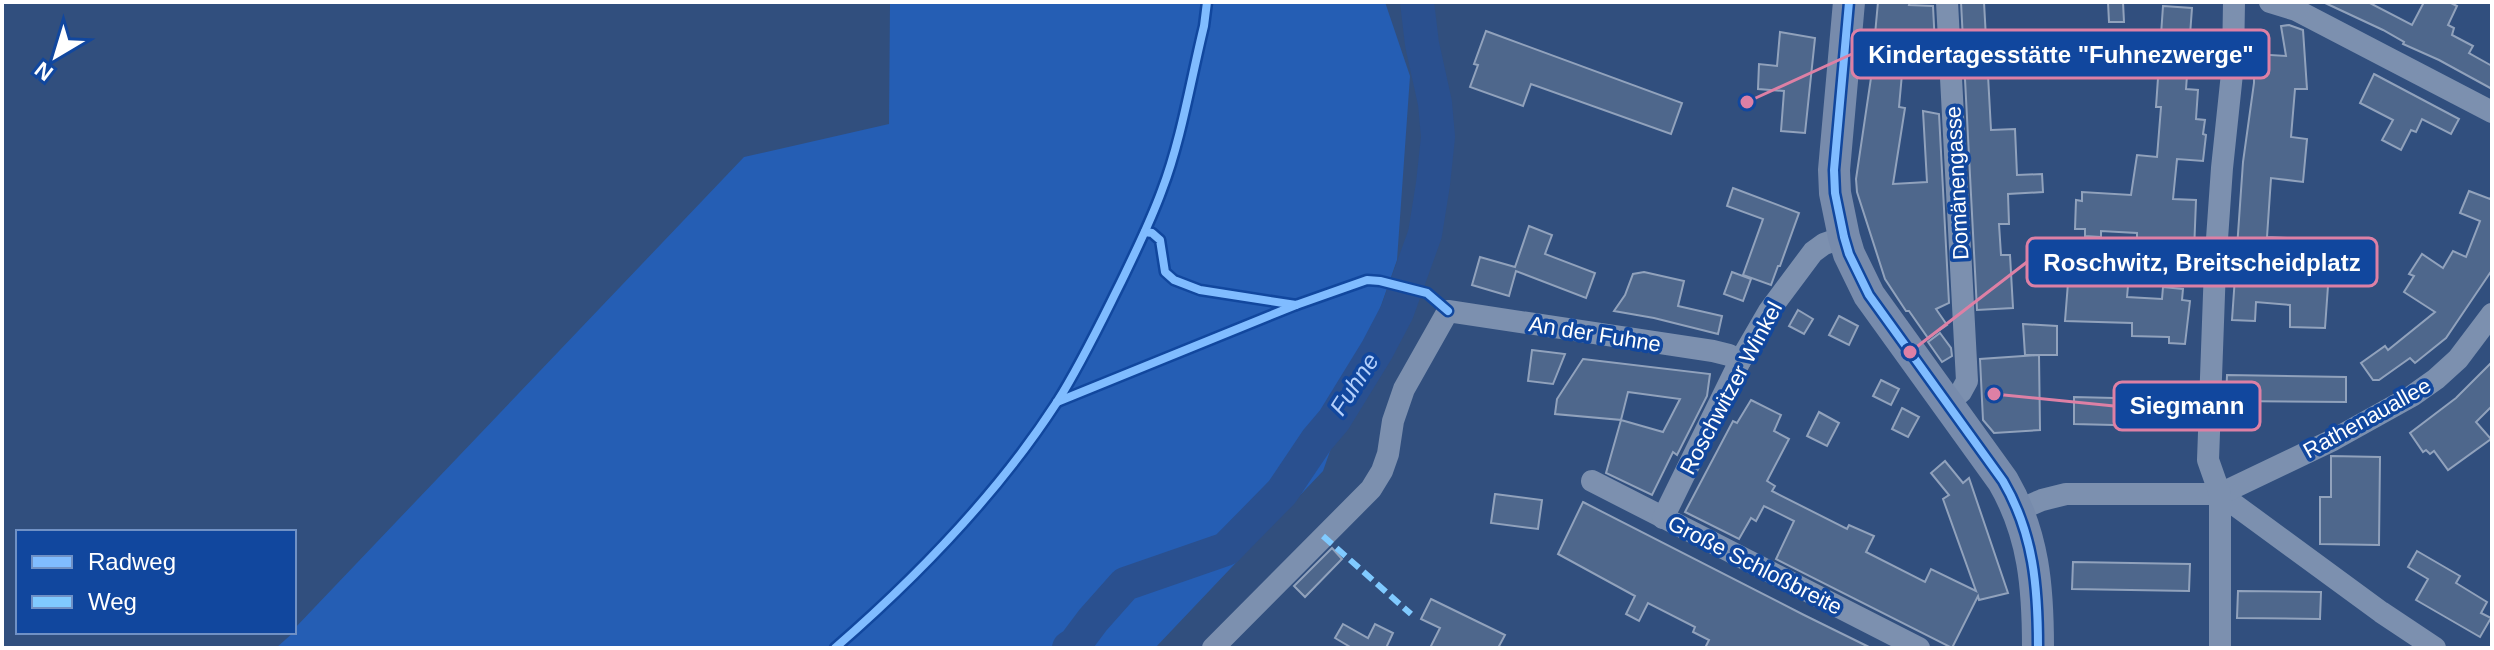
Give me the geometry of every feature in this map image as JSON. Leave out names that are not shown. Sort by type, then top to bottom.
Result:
[{"type":"main road","points":[[1849,2],[1834,170],[1835,193],[1844,237],[1869,295],[2003,481],[2019,510],[2036,578],[2038,648]]},
{"type":"street","name":"Domänengasse","points":[[1947,2],[1967,381],[1961,392],[1947,404]]},
{"type":"street","points":[[2220,648],[2220,494],[2208,460],[2215,267],[2233,64],[2234,2]]},
{"type":"street","points":[[2270,2],[2296,10],[2492,112]]},
{"type":"street","name":"Roschwitzer Winkel","points":[[1663,518],[1740,361],[1769,311],[1813,252],[1824,244],[1844,237]]},
{"type":"street","points":[[2097,262],[2215,267]]},
{"type":"street","name":"An der Fuhne","points":[[1213,648],[1371,489],[1388,454],[1393,421],[1404,389],[1448,311],[1713,351],[1740,361]]},
{"type":"street","name":"Rathenauallee","points":[[2220,494],[2333,440],[2412,396],[2458,359],[2492,314]]},
{"type":"street","name":"Große Schloßbreite","points":[[1592,481],[1919,648]]},
{"type":"street","points":[[2019,510],[2066,494],[2220,494],[2435,648]]},
{"type":"shaded area","points":[[890,2],[1385,2],[1410,76],[1397,260],[1323,471],[1155,648],[276,648],[292,634],[296,634],[296,627],[744,157],[889,124]]},
{"type":"building","points":[[1878,2],[1933,6],[1936,66],[1920,64],[1920,60],[1903,63],[1899,107],[1905,108],[1893,184],[1927,182],[1923,111],[1939,114],[1949,303],[1936,309],[1947,325],[1928,338],[1885,279],[1857,192],[1856,179],[1871,78]]},
{"type":"building","points":[[1961,2],[1984,2],[1991,130],[2015,129],[2017,175],[2042,174],[2043,192],[2008,194],[2009,224],[1999,224],[2001,255],[2010,255],[2013,308],[1977,310]]},
{"type":"building","points":[[2108,2],[2123,2],[2124,22],[2109,22]]},
{"type":"building","points":[[2323,2],[2368,2],[2412,25],[2424,2],[2449,2],[2457,6],[2448,25],[2454,28],[2452,35],[2473,46],[2469,53],[2492,66],[2492,89],[2403,44],[2383,30]]},
{"type":"building","points":[[2163,6],[2192,8],[2186,89],[2198,90],[2196,119],[2205,120],[2203,134],[2206,135],[2203,161],[2177,159],[2173,199],[2196,200],[2194,252],[2137,250],[2137,233],[2101,231],[2101,237],[2085,236],[2085,229],[2075,229],[2076,200],[2082,201],[2082,192],[2131,195],[2137,155],[2157,157],[2161,107],[2156,107]]},
{"type":"building","points":[[2289,25],[2303,30],[2307,89],[2295,89],[2291,137],[2307,139],[2303,182],[2271,178],[2267,237],[2286,238],[2283,269],[2301,270],[2300,283],[2328,286],[2325,328],[2290,327],[2290,305],[2256,302],[2255,321],[2232,320],[2254,54],[2286,56],[2281,26]]},
{"type":"building","points":[[1486,31],[1682,103],[1671,134],[1531,84],[1523,106],[1470,87],[1478,65],[1474,64]]},
{"type":"building","points":[[1780,32],[1815,38],[1805,133],[1781,131],[1784,91],[1758,89],[1759,64],[1777,66]]},
{"type":"building","points":[[2374,74],[2459,119],[2451,134],[2422,119],[2416,132],[2411,130],[2401,150],[2382,140],[2393,120],[2360,103]]},
{"type":"building","points":[[1733,188],[1799,213],[1771,285],[1743,275],[1763,219],[1727,206]]},
{"type":"building","points":[[2469,191],[2490,199],[2492,195],[2492,270],[2446,338],[2415,363],[2410,358],[2379,380],[2373,380],[2361,363],[2385,346],[2388,350],[2435,312],[2404,292],[2414,276],[2409,274],[2422,254],[2443,268],[2453,251],[2466,257],[2480,221],[2460,213]]},
{"type":"building","points":[[1529,226],[1552,235],[1545,254],[1595,273],[1586,298],[1516,271],[1509,296],[1472,285],[1480,257],[1515,267]]},
{"type":"building","points":[[1644,272],[1684,281],[1678,306],[1722,316],[1718,334],[1614,311],[1625,295],[1633,274]]},
{"type":"building","points":[[1732,272],[1751,279],[1743,301],[1724,294]]},
{"type":"building","points":[[2068,283],[2128,286],[2127,297],[2162,299],[2163,287],[2183,289],[2182,300],[2190,301],[2185,344],[2169,343],[2169,337],[2132,336],[2132,323],[2065,321]]},
{"type":"building","points":[[1798,310],[1813,319],[1804,334],[1789,326]]},
{"type":"building","points":[[1839,316],[1858,326],[1849,345],[1829,335]]},
{"type":"building","points":[[2023,324],[2057,326],[2057,355],[2025,355]]},
{"type":"building","points":[[1940,333],[1951,348],[1952,356],[1942,362],[1928,342]]},
{"type":"building","points":[[1532,350],[1565,354],[1553,384],[1528,381]]},
{"type":"building","points":[[2039,355],[2040,430],[1994,433],[1983,420],[1980,359]]},
{"type":"building","points":[[1583,359],[1710,374],[1707,396],[1677,455],[1673,452],[1652,495],[1606,473],[1621,420],[1555,414],[1557,399]],"holes":[[[1628,392],[1680,399],[1663,432],[1621,420]]]},
{"type":"building","points":[[2492,362],[2492,406],[2476,422],[2491,439],[2448,470],[2434,451],[2430,454],[2426,450],[2423,452],[2410,433],[2456,398]]},
{"type":"building","points":[[2227,375],[2346,377],[2346,402],[2226,401]]},
{"type":"building","points":[[1881,380],[1899,389],[1891,405],[1873,396]]},
{"type":"building","points":[[2074,397],[2194,400],[2193,427],[2074,424]]},
{"type":"building","points":[[1751,400],[1781,415],[1774,431],[1789,439],[1767,481],[1775,486],[1772,491],[1847,529],[1849,525],[1874,536],[1866,552],[1925,582],[1931,569],[1976,591],[1943,499],[1949,495],[1931,473],[1945,461],[1963,483],[1969,478],[2008,593],[1979,600],[1978,596],[1952,648],[1776,559],[1794,521],[1764,506],[1756,521],[1751,518],[1739,539],[1685,512],[1733,421],[1737,423]]},
{"type":"building","points":[[1902,408],[1919,417],[1908,437],[1892,429]]},
{"type":"building","points":[[1819,412],[1839,423],[1827,446],[1807,436]]},
{"type":"building","points":[[2331,456],[2380,457],[2379,545],[2320,544],[2320,497],[2331,497]]},
{"type":"building","points":[[1495,494],[1542,500],[1538,529],[1491,523]]},
{"type":"building","points":[[1583,502],[1871,648],[1705,648],[1709,640],[1693,632],[1695,627],[1648,603],[1639,621],[1626,614],[1635,596],[1558,554]]},
{"type":"building","points":[[1332,548],[1342,559],[1305,597],[1294,586]]},
{"type":"building","points":[[2417,551],[2460,576],[2456,583],[2487,602],[2481,613],[2491,618],[2480,637],[2416,600],[2428,579],[2408,567]]},
{"type":"building","points":[[2073,562],[2190,564],[2189,591],[2072,589]]},
{"type":"building","points":[[2238,591],[2321,592],[2320,619],[2237,618]]},
{"type":"building","points":[[1431,599],[1505,635],[1498,648],[1430,648],[1440,628],[1421,619]]},
{"type":"building","points":[[1343,624],[1368,638],[1375,624],[1393,633],[1386,648],[1352,648],[1335,638]]},
{"type":"waterway","name":"Fuhne","points":[[1069,648],[1125,584],[1226,549],[1282,492],[1334,420],[1377,350],[1397,312],[1425,234],[1433,184],[1438,137],[1417,2]]},
{"type":"marked path","points":[[1323,536],[1411,614]]},
{"type":"cycle path","points":[[835,648],[926,563],[982,502],[1034,436],[1074,373],[1131,261],[1162,190],[1185,110],[1207,2]]},
{"type":"cycle path","points":[[1849,2],[1834,170],[1835,193],[1844,237],[1869,295],[2003,481],[2013,501],[2022,521],[2032,562],[2038,648]]},
{"type":"cycle path","points":[[1145,232],[1152,233],[1160,240],[1165,272],[1174,280],[1200,290],[1296,305],[1367,280],[1380,281],[1427,293],[1448,311]]},
{"type":"cycle path","points":[[1057,402],[1296,305]]},
{"type":"place","name":"Kindertagesstätte \"Fuhnezwerge\"","points":[[1747,102]]},
{"type":"place","name":"Roschwitz, Breitscheidplatz","points":[[1910,352]]},
{"type":"place","name":"Siegmann","points":[[1994,394]]}]
